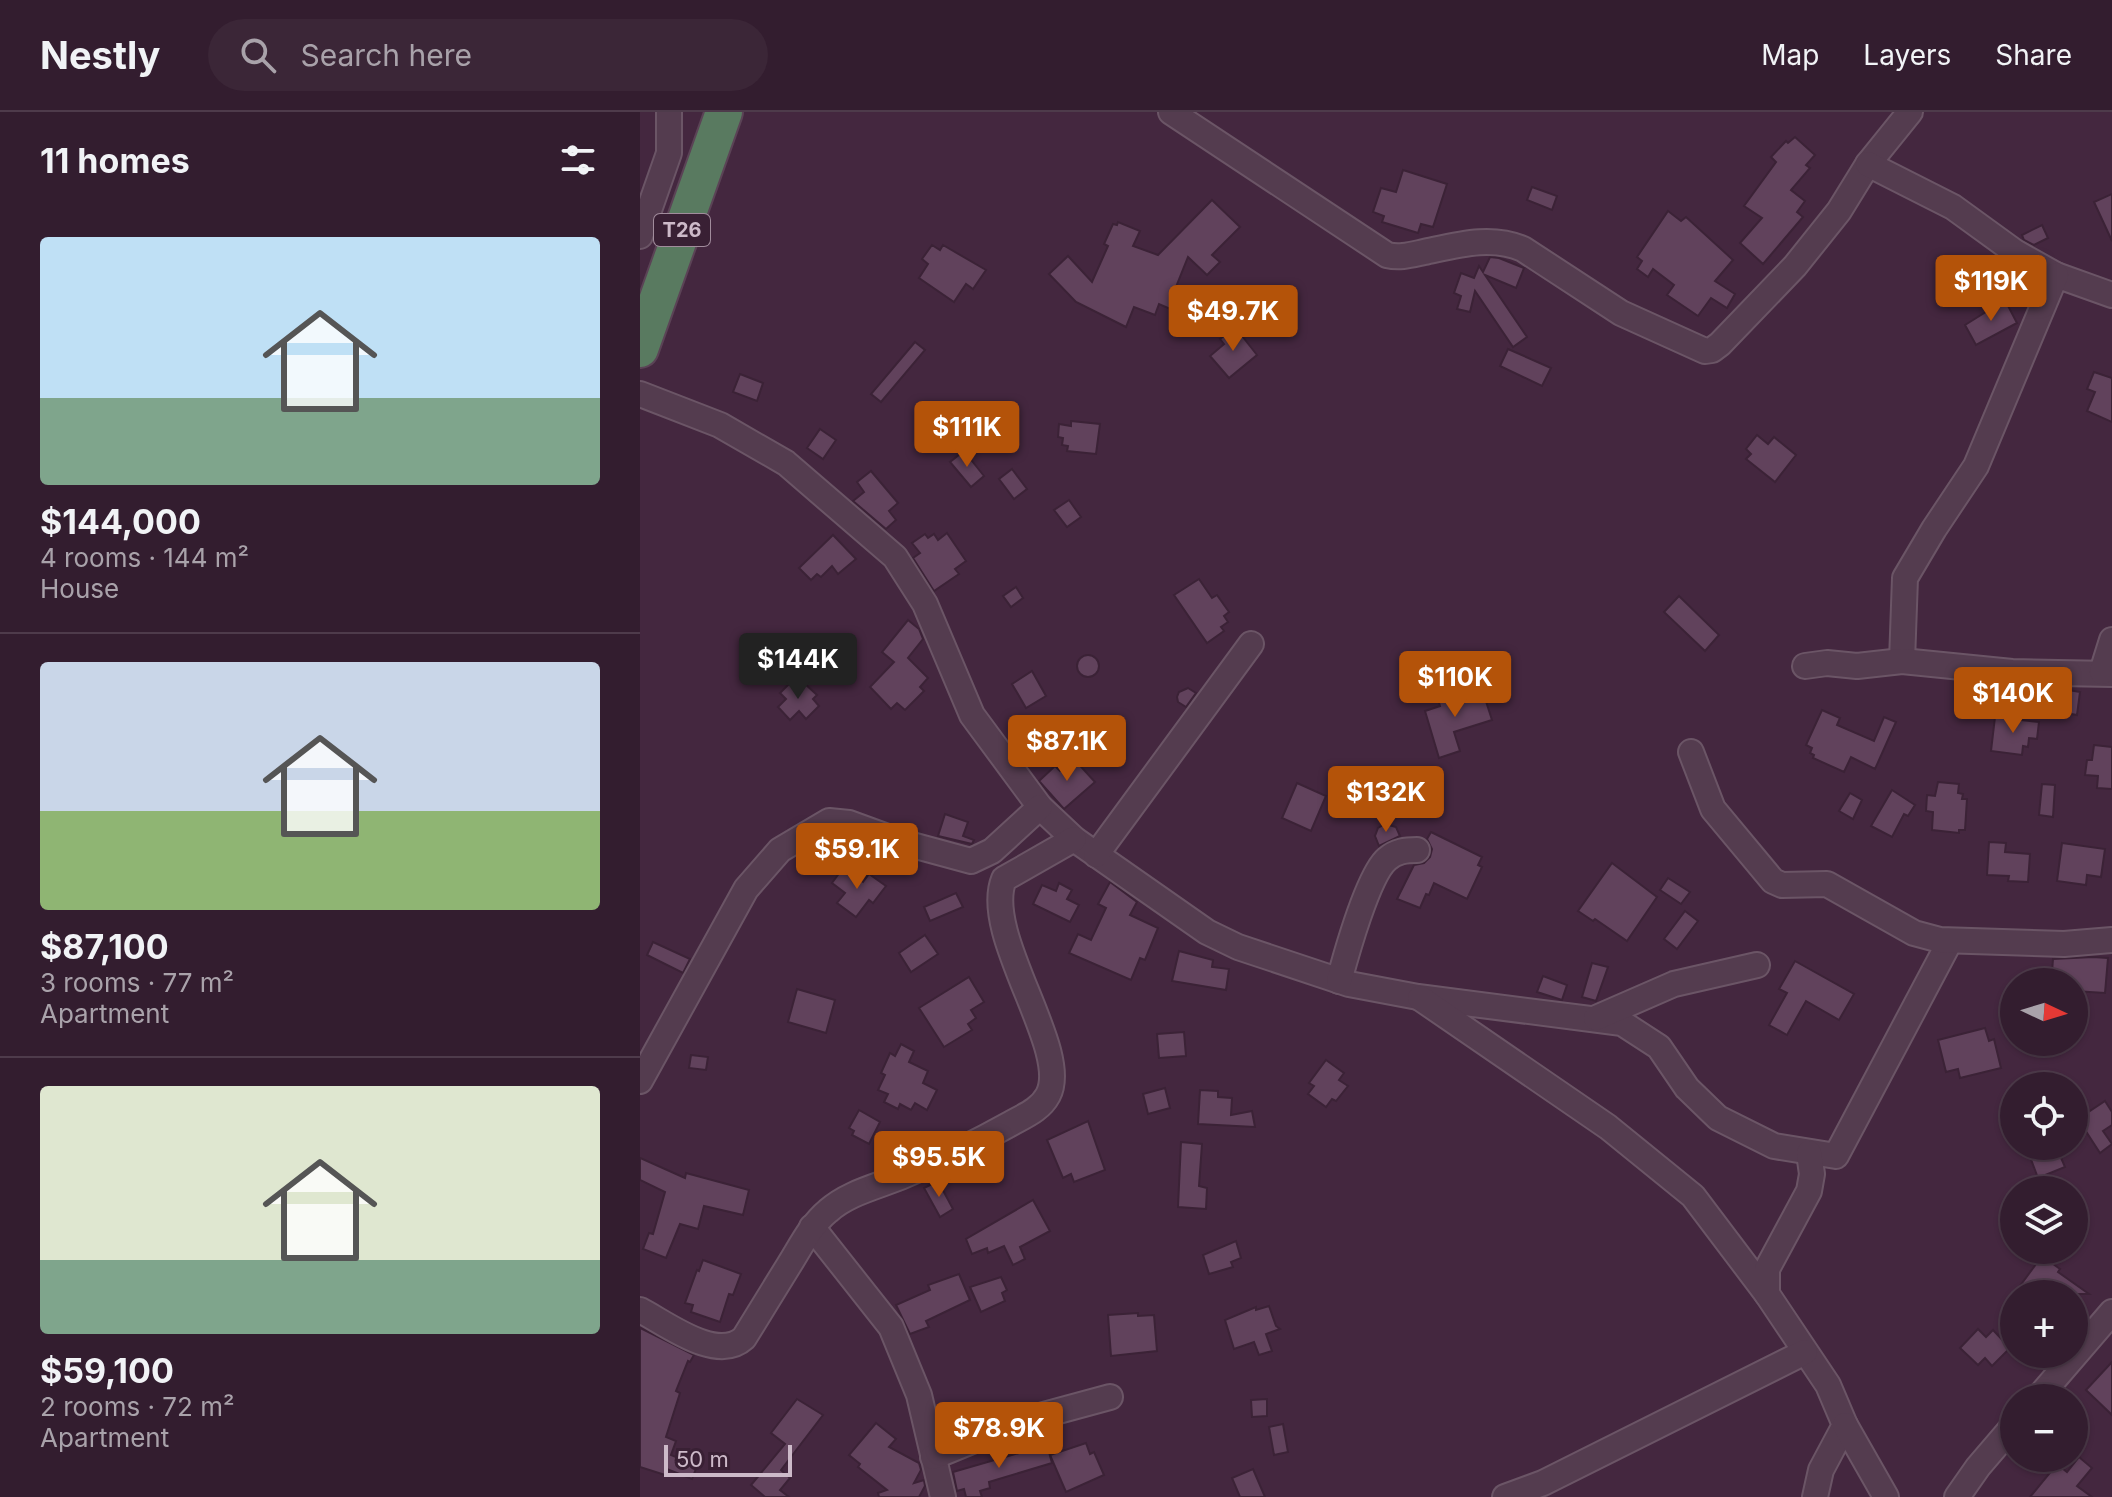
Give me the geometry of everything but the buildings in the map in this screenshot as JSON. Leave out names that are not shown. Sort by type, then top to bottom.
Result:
[{"type":"highway","name":"T26","points":[[640,349],[724,112]]},
{"type":"street","points":[[640,236],[669,153],[669,112]]},
{"type":"street","points":[[1171,112],[1387,255],[1404,257],[1468,243],[1507,242],[1523,249],[1621,313],[1705,351],[1720,344],[1795,266],[1839,211],[1868,164],[1910,112]]},
{"type":"street","points":[[1868,164],[1953,207],[2015,252],[2056,275],[2112,295]]},
{"type":"street","points":[[1902,661],[1905,578],[1976,466],[2056,275]]},
{"type":"street","points":[[640,394],[720,425],[786,463],[895,557],[925,604],[972,715],[1040,807],[1096,855],[1207,932],[1238,947],[1339,981],[1418,997],[1622,1023],[1659,1047],[1687,1088],[1718,1118],[1774,1146],[1836,1156],[1950,941]]},
{"type":"street","points":[[1805,666],[1827,663],[1857,666],[1902,661],[2012,672],[2107,673],[2112,640]]},
{"type":"street","points":[[1096,855],[1251,644]]},
{"type":"street","points":[[1691,752],[1713,809],[1773,881],[1782,885],[1827,884],[1914,933],[1950,941],[2064,944],[2112,940]]},
{"type":"street","points":[[640,1081],[746,889],[780,850],[829,821],[849,823],[901,842],[971,861],[992,851],[1040,807]]},
{"type":"street","points":[[640,1310],[703,1343],[728,1348],[736,1345],[744,1338],[812,1227],[829,1210],[850,1197],[977,1142],[1038,1108],[1049,1093],[1052,1073],[1049,1053],[1014,960],[998,901],[1004,879],[1074,839]]},
{"type":"street","points":[[1339,981],[1377,872],[1390,856],[1417,850]]},
{"type":"street","points":[[1596,1018],[1674,984],[1757,965]]},
{"type":"street","points":[[1418,997],[1608,1127],[1693,1196],[1767,1294],[1828,1385],[1845,1425],[1886,1497]]},
{"type":"street","points":[[1767,1294],[1767,1269],[1809,1191],[1812,1174],[1809,1153]]},
{"type":"street","points":[[812,1227],[891,1327],[919,1395],[943,1497]]},
{"type":"street","points":[[2050,1384],[2112,1312]]},
{"type":"street","points":[[1505,1497],[1543,1483],[1805,1352]]},
{"type":"street","points":[[933,1457],[1018,1422],[1110,1397]]},
{"type":"street","points":[[1815,1497],[1821,1470],[1845,1425]]},
{"type":"street","points":[[1957,1497],[2000,1441]]}]
